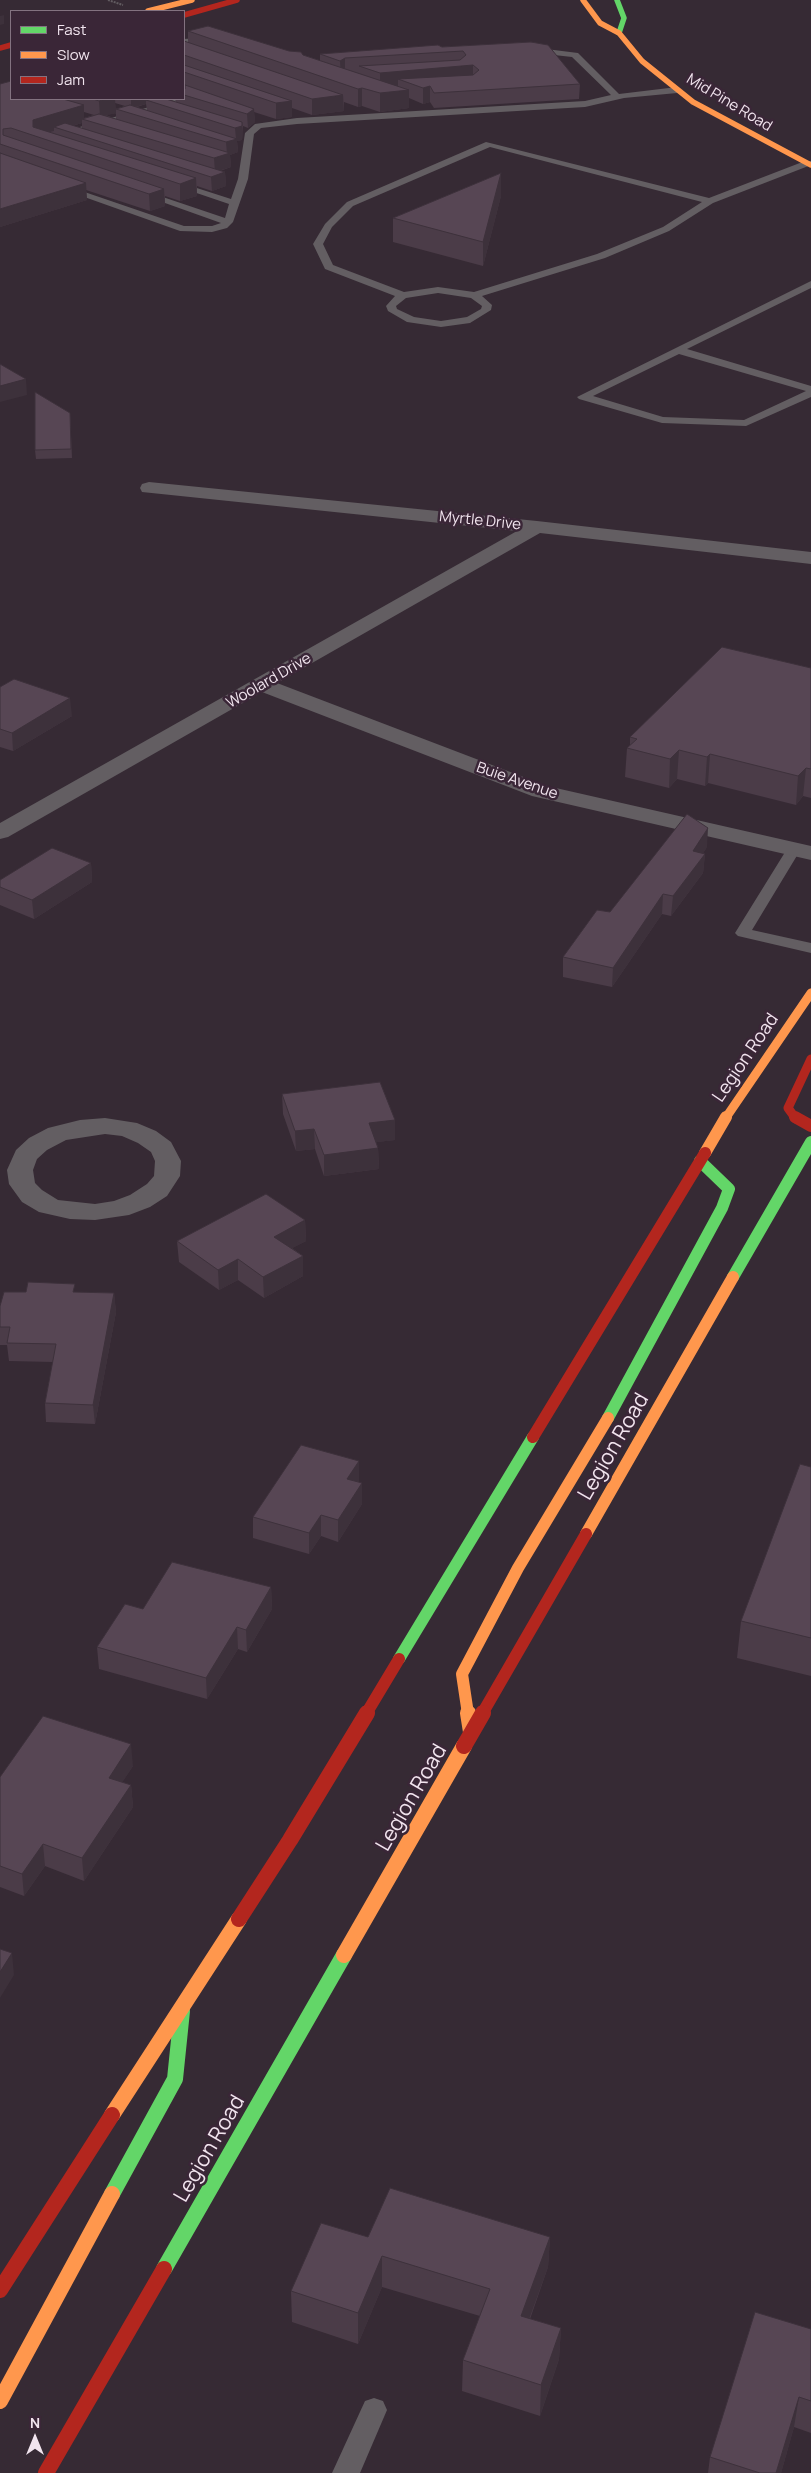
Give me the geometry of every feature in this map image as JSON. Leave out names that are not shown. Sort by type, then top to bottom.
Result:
[{"type":"main road","points":[[152,10],[192,0]]},
{"type":"main road","points":[[185,15],[237,0]]},
{"type":"main road","name":"Mid Pine Road","points":[[583,0],[600,23],[619,33],[642,61],[677,90],[731,124],[810,164]]},
{"type":"main road","points":[[617,0],[624,18],[619,33]]},
{"type":"main road","name":"Legion Road","points":[[0,2290],[290,1840],[725,1119],[811,993]]},
{"type":"main road","points":[[811,1059],[788,1108],[790,1113],[796,1118],[811,1126]]},
{"type":"main road","name":"Legion Road","points":[[46,2473],[811,1142]]},
{"type":"main road","points":[[471,1732],[462,1674],[518,1568],[607,1419],[722,1208],[729,1188],[700,1161]]},
{"type":"main road","points":[[0,2401],[175,2079],[182,2007]]},
{"type":"street","name":"Myrtle Drive","points":[[149,488],[537,527],[811,558]]},
{"type":"street","name":"Woolard Drive","points":[[0,832],[262,685],[537,527]]},
{"type":"street","name":"Buie Avenue","points":[[262,685],[540,791],[802,851]]},
{"type":"street","points":[[104,1126],[128,1129],[148,1137],[162,1148],[168,1161],[167,1176],[157,1190],[140,1201],[119,1209],[95,1212],[70,1211],[49,1206],[32,1196],[22,1184],[20,1170],[12,1159],[57,1134],[80,1128],[104,1126]]},
{"type":"lane","points":[[185,41],[205,38],[218,41]]},
{"type":"lane","points":[[522,50],[563,52],[575,55],[617,97]]},
{"type":"lane","points":[[56,185],[182,229],[212,229],[224,226],[228,222],[235,203],[236,184],[245,131],[258,126],[316,120],[585,104],[617,97],[677,90]]},
{"type":"lane","points":[[484,98],[494,109]]},
{"type":"lane","points":[[48,137],[173,100]]},
{"type":"lane","points":[[145,101],[177,111]]},
{"type":"lane","points":[[410,103],[438,113]]},
{"type":"lane","points":[[350,107],[377,116]]},
{"type":"lane","points":[[113,108],[149,119]]},
{"type":"lane","points":[[288,111],[316,120]]},
{"type":"lane","points":[[81,116],[118,128]]},
{"type":"lane","points":[[254,117],[273,123]]},
{"type":"lane","points":[[67,132],[85,138]]},
{"type":"lane","points":[[710,201],[488,144],[350,204],[328,226],[318,244],[329,268],[403,295],[438,290],[474,295],[601,256],[666,229],[710,201],[810,164]]},
{"type":"lane","points":[[170,182],[235,203]]},
{"type":"lane","points":[[128,188],[228,222]]},
{"type":"lane","points":[[811,284],[583,397],[662,420],[746,423],[811,391]]},
{"type":"lane","points":[[403,295],[391,306],[393,311],[411,320],[440,324],[456,323],[480,316],[486,310],[487,305],[474,295]]},
{"type":"lane","points":[[678,350],[811,391]]},
{"type":"lane","points":[[802,851],[743,933],[811,948]]},
{"type":"lane","points":[[346,2473],[374,2410]]},
{"type":"building","points":[[208,26],[289,51],[301,52],[303,55],[409,90],[380,93],[362,88],[358,89],[188,31]]},
{"type":"building","points":[[185,41],[343,95],[312,99],[185,55]]},
{"type":"building","points":[[531,42],[548,45],[580,84],[434,93],[430,86],[423,88],[398,79],[473,75],[479,70],[473,65],[380,73],[359,66],[460,60],[466,55],[463,51],[345,58],[340,61],[320,54],[438,45],[442,47]]},
{"type":"building","points":[[185,65],[292,101],[276,103],[185,72]]},
{"type":"building","points":[[10,81],[10,100],[66,100],[84,105],[33,120],[33,127],[196,178],[180,184],[11,128],[3,129],[3,135],[164,189],[149,194],[0,144],[0,84]]},
{"type":"building","points":[[185,85],[254,109],[247,114],[185,95]]},
{"type":"building","points":[[146,100],[169,100],[242,122],[242,126],[235,128]]},
{"type":"building","points":[[130,105],[237,139],[226,142],[116,109]]},
{"type":"building","points":[[99,114],[230,153],[214,158],[82,119]]},
{"type":"building","points":[[65,123],[225,172],[211,177],[54,127]]},
{"type":"building","points":[[0,153],[86,183],[0,209]]},
{"type":"building","points":[[501,173],[483,242],[393,218]]},
{"type":"building","points":[[0,364],[26,379],[0,386]]},
{"type":"building","points":[[35,392],[70,413],[71,449],[35,450]]},
{"type":"building","points":[[722,647],[811,668],[811,769],[806,768],[798,776],[710,754],[707,757],[679,750],[670,759],[627,748],[637,739],[630,737]]},
{"type":"building","points":[[14,679],[70,698],[12,733],[0,729],[0,687]]},
{"type":"building","points":[[687,814],[708,828],[693,851],[705,854],[673,896],[663,894],[613,968],[563,957],[597,910],[610,912]]},
{"type":"building","points":[[52,848],[91,863],[32,900],[0,887],[0,880]]},
{"type":"building","points":[[380,1082],[395,1120],[369,1123],[378,1148],[324,1155],[314,1129],[295,1131],[282,1094]]},
{"type":"building","points":[[266,1194],[305,1220],[274,1237],[303,1256],[263,1277],[238,1259],[218,1270],[177,1241]]},
{"type":"building","points":[[28,1282],[75,1284],[73,1292],[114,1293],[93,1405],[45,1403],[56,1344],[7,1343],[10,1327],[0,1327],[0,1306],[4,1292],[26,1292]]},
{"type":"building","points":[[301,1445],[359,1461],[347,1479],[362,1483],[338,1520],[321,1515],[309,1533],[253,1517]]},
{"type":"building","points":[[800,1464],[811,1467],[811,1638],[741,1621]]},
{"type":"building","points":[[172,1562],[271,1587],[246,1630],[237,1627],[206,1678],[97,1647],[125,1604],[143,1609]]},
{"type":"building","points":[[43,1716],[131,1744],[109,1778],[131,1785],[82,1858],[43,1844],[22,1874],[0,1866],[0,1777]]},
{"type":"building","points":[[0,1949],[12,1953],[0,1972]]},
{"type":"building","points":[[390,2188],[550,2237],[521,2316],[561,2328],[541,2385],[463,2360],[490,2289],[382,2256],[358,2313],[291,2291],[321,2223],[368,2237]]},
{"type":"building","points":[[755,2312],[811,2329],[811,2401],[799,2397],[776,2473],[760,2473],[710,2457]]},
{"type":"traffic: fast","points":[[617,0],[624,18],[619,33]]},
{"type":"traffic: fast","points":[[733,1277],[811,1142]]},
{"type":"traffic: fast","points":[[608,1418],[722,1208],[729,1189],[700,1161]]},
{"type":"traffic: fast","points":[[399,1659],[533,1437]]},
{"type":"traffic: fast","points":[[164,2269],[344,1955]]},
{"type":"traffic: fast","points":[[112,2194],[175,2079],[182,2011]]},
{"type":"traffic: slow","points":[[152,10],[192,0]]},
{"type":"traffic: slow","points":[[583,0],[600,23],[619,33],[642,61],[693,102],[811,165]]},
{"type":"traffic: slow","points":[[705,1153],[725,1119],[811,993]]},
{"type":"traffic: slow","points":[[586,1534],[733,1277]]},
{"type":"traffic: slow","points":[[471,1732],[462,1674],[518,1568],[608,1418]]},
{"type":"traffic: slow","points":[[344,1955],[464,1746]]},
{"type":"traffic: slow","points":[[112,2115],[239,1919]]},
{"type":"traffic: slow","points":[[0,2401],[112,2194]]},
{"type":"traffic: jam","points":[[185,15],[237,0]]},
{"type":"traffic: jam","points":[[0,48],[10,45]]},
{"type":"traffic: jam","points":[[811,1059],[788,1108],[796,1119],[811,1126]]},
{"type":"traffic: jam","points":[[533,1437],[705,1153]]},
{"type":"traffic: jam","points":[[464,1746],[586,1534]]},
{"type":"traffic: jam","points":[[239,1919],[290,1840],[399,1659]]},
{"type":"traffic: jam","points":[[0,2290],[112,2115]]},
{"type":"traffic: jam","points":[[46,2473],[164,2269]]}]
